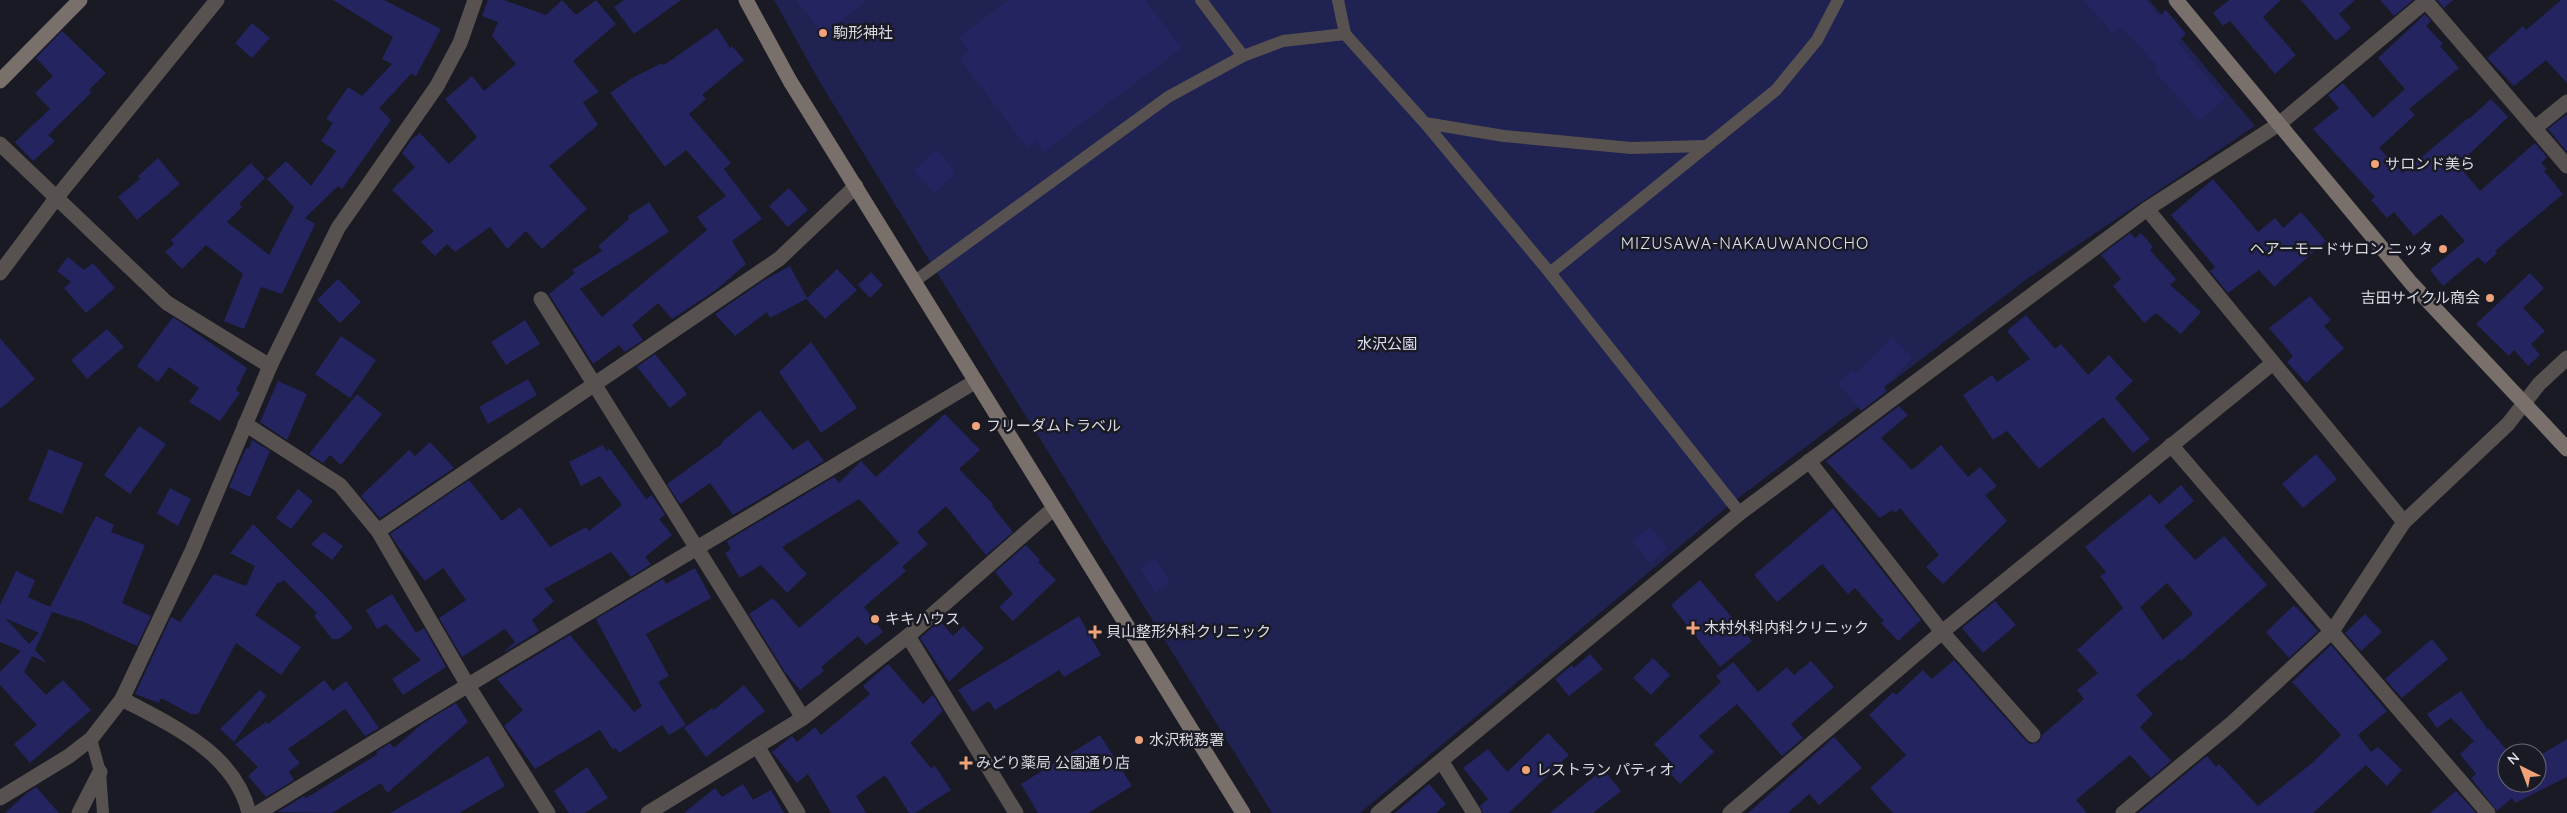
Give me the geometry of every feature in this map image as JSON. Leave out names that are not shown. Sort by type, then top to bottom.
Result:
[{"type":"street","points":[[0,82],[80,0]]},
{"type":"street","points":[[0,273],[57,198],[217,0]]},
{"type":"street","points":[[0,798],[69,756],[91,739],[122,699],[192,551],[270,366],[338,228],[437,86],[460,43],[475,0]]},
{"type":"street","points":[[746,0],[790,81],[1243,813]]},
{"type":"street","points":[[2176,0],[2411,283],[2567,449]]},
{"type":"street","points":[[1378,813],[1442,762],[1740,513],[2146,209],[2279,124],[2425,0],[2567,166]]},
{"type":"street","points":[[2536,128],[2567,102]]},
{"type":"street","points":[[0,144],[167,303],[270,366]]},
{"type":"street","points":[[378,531],[592,384],[779,259],[856,186]]},
{"type":"street","points":[[2146,209],[2404,522]]},
{"type":"street","points":[[541,299],[592,384],[803,718]]},
{"type":"street","points":[[2123,813],[2232,723],[2333,630],[2371,576],[2404,522],[2508,424],[2539,384],[2567,358]]},
{"type":"street","points":[[1730,813],[1748,808],[1942,632],[2273,363]]},
{"type":"street","points":[[258,813],[466,684],[698,549],[976,380]]},
{"type":"street","points":[[245,424],[340,485],[378,531],[466,684],[548,813]]},
{"type":"street","points":[[2171,445],[2333,630],[2488,813]]},
{"type":"street","points":[[1808,461],[1942,632],[2033,735]]},
{"type":"street","points":[[648,813],[803,718],[908,636],[1054,508]]},
{"type":"street","points":[[908,636],[1016,813]]},
{"type":"street","points":[[122,699],[179,730],[215,756],[245,796],[249,813]]},
{"type":"street","points":[[757,746],[798,813]]},
{"type":"street","points":[[1442,762],[1474,813]]},
{"type":"street","points":[[79,813],[100,772]]},
{"type":"lane","points":[[1202,0],[1243,56]]},
{"type":"lane","points":[[1338,0],[1344,34],[1424,123],[1550,273],[1740,513]]},
{"type":"lane","points":[[1550,273],[1776,90],[1817,40],[1838,0]]},
{"type":"lane","points":[[915,282],[1168,97],[1243,56],[1283,41],[1344,34]]},
{"type":"lane","points":[[1424,123],[1504,136],[1631,148],[1705,146]]},
{"type":"lane","points":[[91,739],[100,772],[103,813]]},
{"type":"green space","name":"水沢公園","points":[[774,0],[2149,0],[2255,126],[2027,279],[1732,503],[1360,813],[1272,813],[821,84]]},
{"type":"building","points":[[333,0],[384,0],[441,29],[416,76],[411,74],[379,108],[391,120],[342,189],[338,186],[305,218],[315,224],[282,294],[261,287],[244,329],[224,321],[243,274],[206,245],[182,269],[165,252],[174,244],[171,240],[251,163],[265,178],[239,204],[242,207],[227,222],[269,255],[294,207],[267,179],[286,161],[311,186],[336,151],[321,141],[333,123],[326,119],[348,87],[362,96],[392,64],[382,59],[393,37]]},
{"type":"building","points":[[488,0],[504,0],[546,15],[562,0],[576,15],[596,0],[616,24],[573,61],[599,92],[583,102],[598,125],[549,166],[587,209],[542,249],[526,231],[507,249],[490,227],[455,252],[447,244],[435,256],[421,242],[434,231],[392,190],[415,167],[402,153],[412,139],[420,133],[449,164],[477,137],[445,99],[472,76],[484,91],[516,64],[492,36],[498,22],[482,16]]},
{"type":"building","points":[[624,0],[681,0],[634,34],[614,7]]},
{"type":"building","points":[[796,0],[868,0],[823,35]]},
{"type":"building","points":[[1008,0],[1145,0],[1182,48],[1044,152],[1036,141],[1027,148],[959,58],[969,51],[959,37]]},
{"type":"building","points":[[2084,0],[2145,0],[2159,16],[2166,10],[2186,34],[2177,42],[2225,99],[2199,121],[2154,70],[2158,67],[2122,27],[2113,34]]},
{"type":"building","points":[[2229,0],[2281,0],[2263,17],[2296,55],[2275,74],[2230,21],[2223,26],[2213,13]]},
{"type":"building","points":[[2301,0],[2355,0],[2339,14],[2351,28],[2336,41]]},
{"type":"building","points":[[2380,0],[2413,0],[2394,16]]},
{"type":"building","points":[[2437,0],[2453,0],[2444,8]]},
{"type":"building","points":[[2561,0],[2567,0],[2567,83],[2546,60],[2514,86],[2487,58],[2523,26],[2526,30]]},
{"type":"building","points":[[2425,14],[2431,21],[2426,26],[2443,44],[2440,46],[2459,68],[2409,109],[2415,115],[2379,148],[2403,173],[2491,99],[2508,117],[2458,165],[2480,191],[2535,143],[2547,157],[2541,163],[2547,169],[2544,171],[2563,194],[2495,251],[2497,253],[2485,264],[2478,257],[2443,286],[2430,270],[2465,241],[2441,214],[2414,236],[2394,212],[2387,218],[2371,200],[2375,197],[2313,129],[2339,108],[2328,95],[2343,83],[2373,118],[2405,89],[2378,58]]},
{"type":"building","points":[[252,23],[270,38],[252,58],[235,43]]},
{"type":"building","points":[[717,28],[730,48],[732,46],[744,60],[702,95],[706,99],[689,114],[731,163],[724,169],[762,219],[732,241],[746,264],[716,290],[672,319],[658,303],[632,325],[643,340],[625,352],[619,345],[593,364],[549,294],[575,273],[572,270],[602,251],[598,246],[629,219],[628,216],[649,202],[669,232],[580,289],[602,317],[707,230],[697,217],[726,196],[686,150],[665,167],[610,93],[634,77],[662,63],[664,65]]},
{"type":"building","points":[[62,31],[106,73],[89,90],[92,92],[48,135],[55,141],[33,161],[15,142],[50,109],[35,93],[53,76],[36,58]]},
{"type":"building","points":[[2567,114],[2567,152],[2548,129]]},
{"type":"building","points":[[937,150],[956,173],[934,193],[914,170]]},
{"type":"building","points":[[158,158],[180,184],[137,220],[118,197],[140,179],[138,176]]},
{"type":"building","points":[[2213,179],[2258,232],[2275,218],[2283,228],[2301,212],[2326,241],[2274,287],[2259,270],[2228,293],[2210,271],[2215,267],[2171,215]]},
{"type":"building","points":[[789,188],[808,210],[788,227],[769,206]]},
{"type":"building","points":[[2130,233],[2135,238],[2141,233],[2153,247],[2150,250],[2176,279],[2170,285],[2201,312],[2181,334],[2156,313],[2144,323],[2113,286],[2121,279],[2101,255]]},
{"type":"building","points":[[68,257],[84,270],[93,263],[115,288],[86,313],[64,288],[71,282],[57,271]]},
{"type":"building","points":[[790,266],[807,298],[837,269],[857,290],[825,319],[806,299],[770,318],[767,312],[735,336],[715,314],[766,279]]},
{"type":"building","points":[[871,272],[883,285],[870,298],[858,285]]},
{"type":"building","points":[[2530,273],[2544,288],[2523,308],[2545,331],[2531,344],[2540,355],[2528,366],[2514,350],[2509,356],[2476,324]]},
{"type":"building","points":[[338,279],[361,302],[340,323],[317,300]]},
{"type":"building","points":[[2310,296],[2331,320],[2324,326],[2344,348],[2306,383],[2287,362],[2293,356],[2269,328]]},
{"type":"building","points":[[2026,315],[2055,349],[2061,344],[2088,375],[2109,355],[2133,381],[2115,398],[2150,439],[2133,453],[2103,417],[2039,469],[2007,431],[1993,440],[1963,395],[1992,375],[1997,382],[2030,359],[2007,331]]},
{"type":"building","points":[[173,317],[247,368],[236,390],[240,393],[220,421],[189,402],[199,388],[169,367],[158,382],[137,366]]},
{"type":"building","points":[[525,320],[540,344],[506,365],[491,342]]},
{"type":"building","points":[[107,329],[124,347],[87,379],[71,360]]},
{"type":"building","points":[[341,336],[376,360],[350,398],[315,374]]},
{"type":"building","points":[[1892,337],[1913,357],[1884,387],[1887,391],[1861,411],[1838,383],[1852,370],[1855,374]]},
{"type":"building","points":[[0,338],[35,379],[0,409]]},
{"type":"building","points":[[811,342],[857,408],[821,433],[779,372]]},
{"type":"building","points":[[655,354],[687,394],[670,408],[637,367]]},
{"type":"building","points":[[528,379],[537,395],[488,424],[479,407]]},
{"type":"building","points":[[278,381],[307,394],[287,440],[260,422]]},
{"type":"building","points":[[357,394],[382,414],[341,465],[330,455],[323,463],[309,454]]},
{"type":"building","points":[[1899,406],[1908,415],[1881,438],[1912,470],[1941,445],[1968,477],[1980,467],[1997,486],[1985,495],[2007,521],[1943,584],[1926,567],[1939,555],[1900,508],[1895,513],[1892,510],[1880,518],[1826,461]]},
{"type":"building","points":[[760,410],[793,450],[808,440],[824,461],[733,515],[710,483],[680,504],[667,484],[722,444]]},
{"type":"building","points":[[945,414],[980,450],[959,469],[993,504],[992,506],[1013,532],[986,555],[946,506],[917,532],[928,544],[902,567],[906,571],[864,607],[883,632],[866,645],[858,636],[821,667],[824,671],[800,690],[785,672],[749,614],[773,598],[799,628],[899,543],[859,499],[782,547],[807,574],[787,593],[761,565],[740,578],[725,553],[731,549],[727,541],[834,477],[839,483],[861,461],[876,477]]},
{"type":"building","points":[[139,426],[166,444],[130,494],[104,475]]},
{"type":"building","points":[[252,440],[270,451],[250,497],[229,487],[246,448],[249,449]]},
{"type":"building","points":[[430,442],[454,468],[380,518],[361,496],[409,450],[415,456]]},
{"type":"building","points":[[603,445],[606,451],[610,449],[646,499],[652,495],[665,515],[659,519],[672,535],[645,557],[651,564],[631,577],[611,552],[544,589],[554,601],[532,620],[539,631],[503,653],[515,642],[505,629],[462,657],[439,618],[466,600],[443,568],[425,581],[390,534],[469,480],[502,521],[520,507],[550,547],[586,527],[589,531],[622,505],[600,476],[581,486],[569,462]]},
{"type":"building","points":[[49,449],[83,463],[62,514],[28,500]]},
{"type":"building","points":[[2316,454],[2337,479],[2303,508],[2282,484]]},
{"type":"building","points":[[2181,485],[2194,501],[2164,526],[2195,560],[2224,536],[2267,585],[2181,661],[2179,659],[2136,695],[2153,714],[2140,727],[2171,761],[2151,778],[2130,755],[2076,800],[2087,813],[1893,813],[1870,788],[1906,755],[1869,715],[1893,692],[1896,695],[1923,670],[1932,679],[1954,660],[2026,741],[2030,744],[2039,742],[2042,735],[2084,699],[2077,690],[2098,673],[2077,650],[2123,608],[2100,576],[2106,572],[2085,547],[2150,494],[2159,504]],"holes":[[[2167,583],[2193,614],[2163,640],[2140,607]]]},
{"type":"building","points":[[170,488],[191,499],[178,526],[157,513]]},
{"type":"building","points":[[298,489],[313,501],[291,529],[276,518]]},
{"type":"building","points":[[1833,508],[1921,620],[1898,641],[1881,623],[1884,621],[1855,588],[1848,594],[1822,564],[1777,602],[1754,575]]},
{"type":"building","points":[[96,516],[114,525],[111,532],[145,545],[122,603],[151,616],[137,646],[84,622],[52,612],[35,650],[47,663],[32,656],[24,672],[46,695],[63,680],[91,710],[30,763],[14,744],[37,725],[0,685],[0,672],[21,651],[0,642],[0,605],[16,571],[35,580],[28,597],[50,607]],"holes":[[[5,618],[39,633],[29,644]]]},
{"type":"building","points":[[253,524],[331,602],[353,628],[339,639],[332,639],[314,616],[317,613],[284,580],[280,583],[278,582],[255,615],[301,647],[281,675],[236,643],[198,714],[191,714],[161,698],[159,703],[135,694],[171,617],[180,622],[214,574],[246,586],[255,566],[230,553]]},
{"type":"building","points":[[1650,527],[1668,548],[1650,563],[1632,541]]},
{"type":"building","points":[[324,532],[343,546],[332,560],[311,544]]},
{"type":"building","points":[[1026,545],[1040,560],[1038,562],[1056,580],[1013,621],[999,607],[1013,594],[995,572]]},
{"type":"building","points":[[1155,558],[1170,583],[1155,593],[1140,568]]},
{"type":"building","points":[[695,568],[711,598],[646,634],[669,676],[658,682],[686,725],[669,735],[662,725],[619,753],[616,748],[613,750],[600,730],[535,769],[504,726],[523,710],[497,679],[570,635],[634,712],[642,706],[596,619],[663,579],[666,584]]},
{"type":"building","points":[[1700,580],[1752,641],[1720,667],[1671,605]]},
{"type":"building","points":[[392,594],[416,633],[424,628],[446,667],[403,695],[392,679],[421,660],[386,624],[377,629],[366,610]]},
{"type":"building","points":[[1995,601],[2016,625],[1983,653],[1962,628]]},
{"type":"building","points":[[2294,605],[2318,631],[2289,658],[2266,632]]},
{"type":"building","points":[[2365,614],[2382,632],[2361,651],[2345,633]]},
{"type":"building","points":[[1079,616],[1101,655],[1064,677],[1059,670],[995,710],[989,701],[973,712],[958,690]]},
{"type":"building","points":[[940,621],[953,636],[963,626],[984,648],[949,682],[920,638]]},
{"type":"building","points":[[2432,639],[2448,659],[2402,698],[2385,679]]},
{"type":"building","points":[[2331,645],[2387,711],[2358,735],[2371,752],[2378,747],[2402,770],[2387,786],[2366,765],[2313,813],[2138,813],[2207,756],[2216,767],[2219,764],[2258,806],[2312,763],[2341,735],[2292,682]]},
{"type":"building","points":[[1590,654],[1603,669],[1569,696],[1555,679],[1572,665],[1574,668]]},
{"type":"building","points":[[1653,658],[1670,675],[1651,695],[1633,678]]},
{"type":"building","points":[[1811,661],[1834,687],[1791,724],[1803,738],[1782,756],[1737,704],[1699,736],[1714,752],[1680,784],[1663,766],[1669,760],[1654,744],[1721,682],[1716,676],[1733,662],[1758,692],[1787,667],[1794,675]]},
{"type":"building","points":[[888,664],[923,704],[933,695],[943,711],[910,743],[931,768],[935,766],[951,790],[915,813],[909,813],[885,775],[856,796],[866,813],[831,813],[808,774],[797,783],[772,752],[792,736],[797,742],[815,727],[821,735],[870,694],[863,686]]},
{"type":"building","points":[[324,680],[333,691],[346,681],[379,728],[365,736],[345,709],[288,749],[300,763],[289,772],[294,780],[266,797],[248,776],[258,767],[235,744],[266,722],[268,724]]},
{"type":"building","points":[[744,685],[765,711],[706,757],[684,728],[712,708],[714,710]]},
{"type":"building","points":[[260,690],[266,696],[234,742],[220,729]]},
{"type":"building","points":[[2461,691],[2488,730],[2501,743],[2497,743],[2497,793],[2535,793],[2515,803],[2512,798],[2497,811],[2471,778],[2476,774],[2460,754],[2474,741],[2451,718],[2437,728],[2427,714]]},
{"type":"building","points":[[456,703],[468,722],[387,793],[381,783],[332,813],[278,812],[304,796],[306,798],[378,754],[376,752],[390,743],[394,748],[422,724]]},
{"type":"building","points":[[1548,733],[1569,755],[1509,813],[1483,813],[1480,806],[1488,799],[1463,768],[1488,749],[1507,772]]},
{"type":"building","points":[[1100,735],[1132,786],[1088,813],[1038,813],[1021,784]]},
{"type":"building","points":[[1834,737],[1862,768],[1819,805],[1809,794],[1788,813],[1748,813]]},
{"type":"building","points":[[2567,739],[2567,777],[2547,787],[2547,751]]},
{"type":"building","points":[[488,756],[505,786],[459,813],[390,813]]},
{"type":"building","points":[[587,767],[608,798],[585,813],[569,813],[554,791]]},
{"type":"building","points":[[1603,769],[1621,791],[1593,813],[1550,813]]},
{"type":"building","points":[[743,784],[753,800],[771,790],[784,813],[684,813],[715,788],[722,797]]},
{"type":"building","points":[[1429,784],[1446,804],[1436,813],[1395,813]]},
{"type":"building","points":[[36,787],[59,813],[5,813],[27,793]]},
{"type":"building","points":[[2456,791],[2476,813],[2430,813]]},
{"type":"place","name":"駒形神社","points":[[823,33]]},
{"type":"place","name":"サロンド美ら","points":[[2375,164]]},
{"type":"place","name":"ヘアーモードサロン ニッタ","points":[[2443,249]]},
{"type":"place","name":"吉田サイクル商会","points":[[2490,298]]},
{"type":"place","name":"フリーダムトラベル","points":[[976,426]]},
{"type":"place","name":"キキハウス","points":[[875,619]]},
{"type":"place","name":"木村外科内科クリニック","points":[[1693,628]]},
{"type":"place","name":"貝山整形外科クリニック","points":[[1095,632]]},
{"type":"place","name":"水沢税務署","points":[[1139,740]]},
{"type":"place","name":"みどり薬局 公園通り店","points":[[966,763]]},
{"type":"place","name":"レストラン パティオ","points":[[1526,770]]},
{"type":"district","name":"MIZUSAWA-NAKAUWANOCHO","points":[[1745,243]]}]
